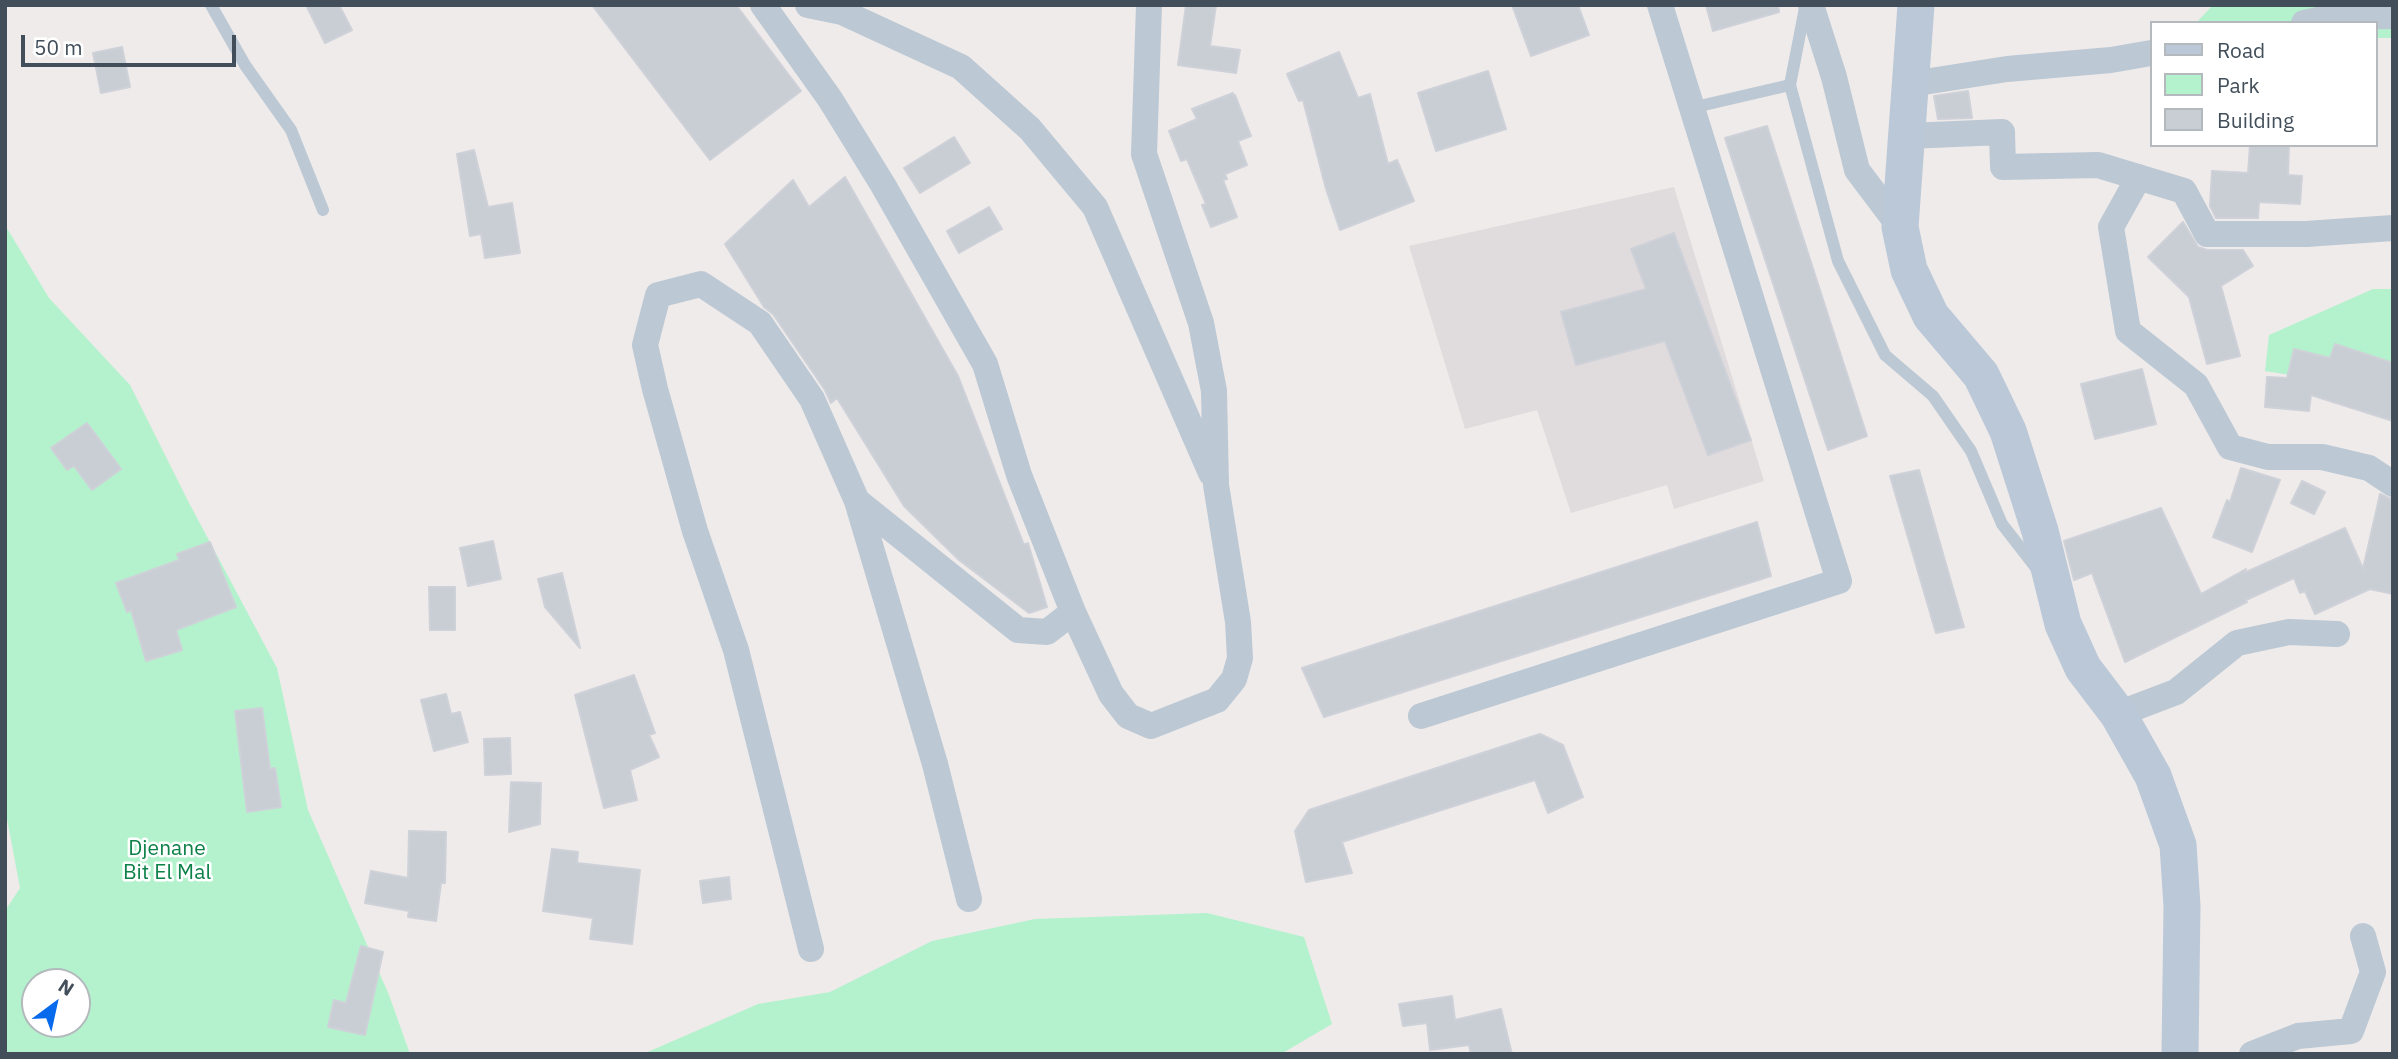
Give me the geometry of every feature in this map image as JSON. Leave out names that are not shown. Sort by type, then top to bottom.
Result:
[{"type":"street","points":[[763,5],[830,99],[883,185],[985,364],[1019,475],[1073,612],[1111,694],[1128,716],[1151,726],[1217,700],[1234,679],[1240,658],[1238,622],[1216,485],[1214,391],[1201,323],[1144,154],[1149,5]]},
{"type":"street","points":[[808,5],[842,12],[961,67],[1030,129],[1095,207],[1216,485]]},
{"type":"street","points":[[1421,716],[1839,581],[1660,5]]},
{"type":"street","points":[[1808,5],[1834,77],[1857,170],[1900,227]]},
{"type":"street","points":[[1916,5],[1900,227],[1909,270],[1931,316],[1981,376],[2008,431],[2040,531],[2063,624],[2083,668],[2118,713],[2153,776],[2178,845],[2182,906],[2180,1054]]},
{"type":"street","points":[[2313,21],[2332,17],[2393,16]]},
{"type":"street","points":[[1911,84],[2007,68],[2111,60],[2150,53]]},
{"type":"street","points":[[1908,136],[2003,132],[2003,167],[2098,165],[2184,191],[2207,234],[2306,234],[2393,228]]},
{"type":"street","points":[[2139,177],[2111,227],[2128,331],[2196,385],[2230,447],[2268,457],[2322,457],[2369,468],[2393,484]]},
{"type":"street","points":[[811,949],[736,650],[695,531],[655,389],[645,345],[658,295],[701,284],[760,323],[812,399],[857,501],[935,764],[969,899]]},
{"type":"street","points":[[857,501],[1018,630],[1047,632],[1073,612]]},
{"type":"street","points":[[2118,713],[2176,692],[2237,643],[2289,632],[2337,634]]},
{"type":"street","points":[[2252,1054],[2298,1036],[2351,1031],[2374,972],[2363,936]]},
{"type":"lane","points":[[211,5],[245,65],[291,130],[323,210]]},
{"type":"lane","points":[[1808,5],[1790,85],[1838,261],[1885,355],[1933,396],[1971,451],[2002,524],[2054,592]]},
{"type":"lane","points":[[1691,108],[1790,85]]},
{"type":"shaded area","points":[[1674,187],[1764,481],[1674,509],[1667,485],[1571,513],[1537,410],[1465,429],[1409,246]]},
{"type":"green space","points":[[2213,5],[2393,5],[2393,38],[2377,38],[2377,21],[2198,21]]},
{"type":"green space","name":"Djenane Bit El Mal","points":[[5,225],[49,298],[130,385],[277,668],[308,810],[389,995],[410,1054],[5,1054],[5,911],[20,888],[5,808]]},
{"type":"green space","points":[[2373,289],[2393,289],[2393,391],[2265,371],[2269,335]]},
{"type":"green space","points":[[1207,913],[1304,937],[1332,1024],[1281,1054],[643,1054],[758,1004],[830,992],[932,941],[1035,919]]},
{"type":"building","points":[[306,5],[339,5],[352,30],[325,43]]},
{"type":"building","points":[[592,5],[736,5],[801,91],[710,160]]},
{"type":"building","points":[[1186,5],[1216,5],[1210,46],[1240,50],[1236,73],[1178,65]]},
{"type":"building","points":[[1512,5],[1578,5],[1589,35],[1531,56]]},
{"type":"building","points":[[1706,5],[1778,5],[1779,12],[1713,31]]},
{"type":"building","points":[[122,47],[130,87],[101,93],[93,53]]},
{"type":"building","points":[[1339,52],[1358,98],[1370,94],[1388,164],[1397,160],[1414,201],[1340,230],[1326,189],[1303,100],[1299,101],[1287,74]]},
{"type":"building","points":[[1488,71],[1506,129],[1436,151],[1418,93]]},
{"type":"building","points":[[1968,91],[1972,118],[1938,119],[1934,96]]},
{"type":"building","points":[[1233,93],[1251,136],[1238,141],[1247,165],[1225,174],[1227,179],[1223,180],[1237,217],[1211,227],[1202,205],[1206,204],[1187,159],[1181,161],[1169,131],[1197,119],[1192,109]]},
{"type":"building","points":[[1767,126],[1867,436],[1828,450],[1725,138]]},
{"type":"building","points":[[954,137],[970,163],[920,193],[904,168]]},
{"type":"building","points":[[2250,147],[2289,147],[2288,175],[2302,176],[2300,204],[2259,202],[2258,218],[2216,218],[2210,206],[2212,171],[2248,173]]},
{"type":"building","points":[[474,150],[488,207],[512,203],[520,253],[485,258],[481,234],[470,236],[457,154]]},
{"type":"building","points":[[845,177],[958,376],[1024,545],[1028,543],[1047,607],[1029,613],[959,560],[904,506],[837,398],[831,403],[773,314],[764,307],[725,244],[793,180],[809,207]]},
{"type":"building","points":[[989,207],[1002,229],[959,253],[947,231]]},
{"type":"building","points":[[2183,222],[2198,247],[2207,250],[2243,250],[2253,266],[2221,286],[2240,356],[2207,364],[2189,297],[2148,257]]},
{"type":"building","points":[[1674,233],[1751,440],[1708,455],[1665,341],[1576,365],[1561,312],[1646,289],[1631,249]]},
{"type":"building","points":[[2335,344],[2393,363],[2393,421],[2311,395],[2309,411],[2265,407],[2267,377],[2287,378],[2294,349],[2330,358]]},
{"type":"building","points":[[2142,369],[2156,424],[2095,439],[2081,384]]},
{"type":"building","points":[[87,423],[121,469],[92,490],[74,466],[67,470],[51,448]]},
{"type":"building","points":[[2241,468],[2280,480],[2252,552],[2213,537],[2227,500],[2230,502]]},
{"type":"building","points":[[1919,470],[1964,627],[1936,633],[1890,476]]},
{"type":"building","points":[[2302,481],[2325,492],[2314,514],[2291,503]]},
{"type":"building","points":[[2380,494],[2393,500],[2393,594],[2370,589],[2315,614],[2305,591],[2300,593],[2294,578],[2125,662],[2092,573],[2074,580],[2064,541],[2161,508],[2201,594],[2246,569],[2244,573],[2345,528],[2363,569]]},
{"type":"building","points":[[1757,522],[1771,576],[1324,717],[1302,668]]},
{"type":"building","points":[[493,541],[501,579],[468,586],[460,548]]},
{"type":"building","points":[[210,542],[236,607],[176,630],[182,650],[146,661],[131,610],[127,612],[116,583],[179,560],[177,554]]},
{"type":"building","points":[[562,573],[580,648],[545,607],[538,579]]},
{"type":"building","points":[[429,587],[455,587],[455,630],[430,630]]},
{"type":"building","points":[[634,675],[655,733],[649,735],[659,757],[630,770],[637,800],[604,808],[575,695]]},
{"type":"building","points":[[446,694],[451,714],[460,712],[468,742],[434,751],[421,700]]},
{"type":"building","points":[[262,708],[270,769],[275,768],[281,807],[247,812],[235,711]]},
{"type":"building","points":[[1540,734],[1563,745],[1583,797],[1548,813],[1535,780],[1342,842],[1352,873],[1306,882],[1295,831],[1309,810]]},
{"type":"building","points":[[510,738],[511,774],[485,775],[484,739]]},
{"type":"building","points":[[511,782],[541,783],[540,824],[509,832]]},
{"type":"building","points":[[409,831],[446,832],[445,883],[441,883],[436,921],[408,917],[409,911],[365,903],[371,871],[408,878]]},
{"type":"building","points":[[552,849],[578,852],[577,863],[640,870],[632,944],[590,939],[593,918],[543,911]]},
{"type":"building","points":[[729,877],[731,899],[703,903],[700,881]]},
{"type":"building","points":[[361,946],[383,952],[365,1035],[328,1027],[334,1000],[346,1003]]},
{"type":"building","points":[[1452,996],[1455,1020],[1501,1009],[1512,1054],[1471,1054],[1469,1045],[1430,1050],[1427,1023],[1403,1026],[1399,1004]]}]
